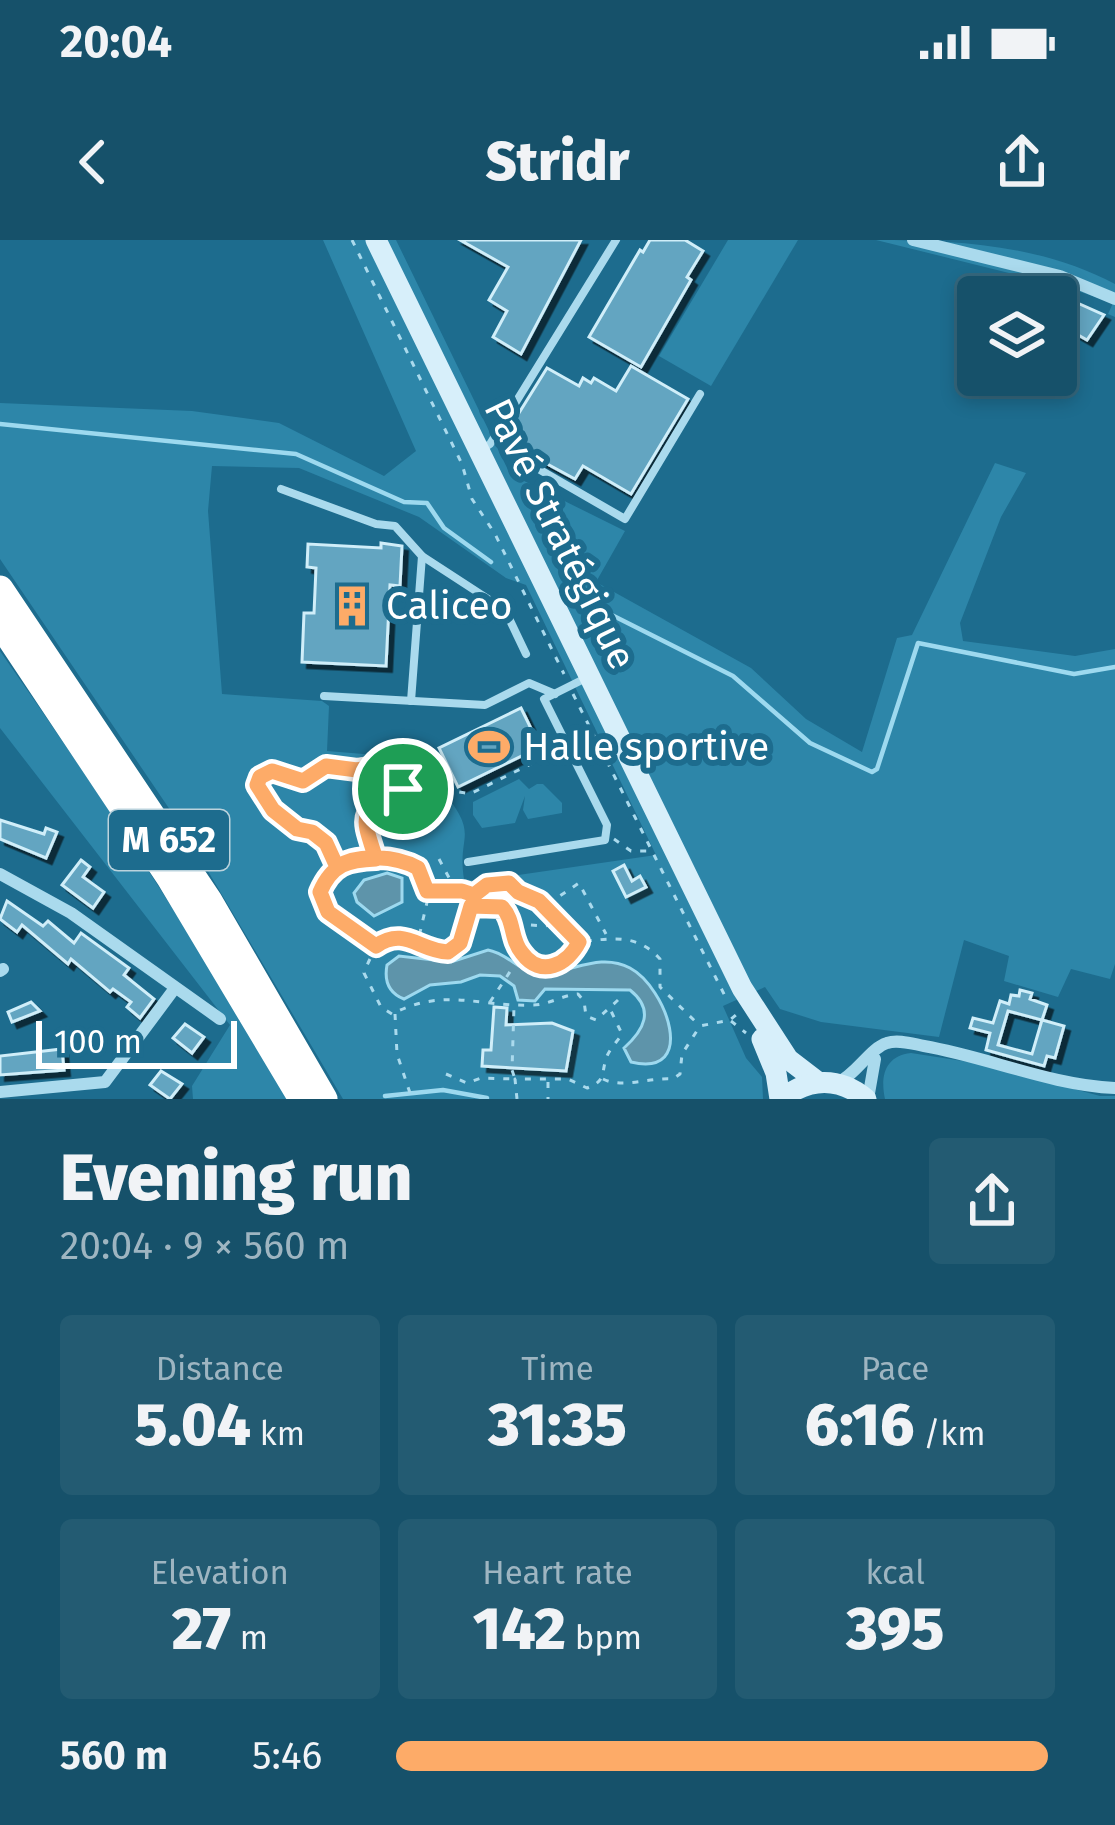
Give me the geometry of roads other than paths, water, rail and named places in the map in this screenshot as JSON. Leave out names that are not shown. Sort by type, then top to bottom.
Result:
[{"type":"highway","name":"M 652","points":[[0,589],[199,886],[325,1099]]},
{"type":"highway","name":"M 652","points":[[0,623],[170,878],[302,1099]]},
{"type":"main road","name":"Pavé Stratégique","points":[[376,240],[488,443],[580,681],[736,1003],[776,1073],[781,1099]]},
{"type":"main road","name":"Pavé Stratégique","points":[[736,1003],[788,1059],[867,1099]]},
{"type":"main road","points":[[781,1099],[804,1085],[828,1083]]},
{"type":"street","points":[[914,240],[1060,276],[1115,299]]},
{"type":"street","points":[[0,874],[60,906],[220,1018]]},
{"type":"street","points":[[0,1093],[105,1082],[175,988]]},
{"type":"street","points":[[867,1099],[873,1063],[886,1046],[899,1042]]},
{"type":"street","points":[[828,1083],[857,1071],[880,1046],[899,1042],[963,1053],[1076,1084],[1115,1088]]},
{"type":"lane","points":[[616,240],[488,443],[625,519],[700,394]]},
{"type":"lane","points":[[281,489],[376,524],[395,526],[422,556],[505,610],[526,654]]},
{"type":"lane","points":[[412,701],[422,556]]},
{"type":"lane","points":[[468,862],[600,843],[608,835],[544,699],[580,681]]},
{"type":"lane","points":[[324,696],[485,705],[529,683],[556,694]]},
{"type":"waterway","points":[[0,424],[296,454],[404,502],[427,503],[444,528],[491,562]]},
{"type":"waterway","points":[[566,592],[733,676],[810,743],[872,772],[877,769],[918,643],[1074,674],[1115,667]]},
{"type":"waterway","points":[[385,1096],[443,1090],[487,1098]]},
{"type":"place","name":"Caliceo","points":[[352,606]]},
{"type":"place","name":"Halle sportive","points":[[489,747]]}]
